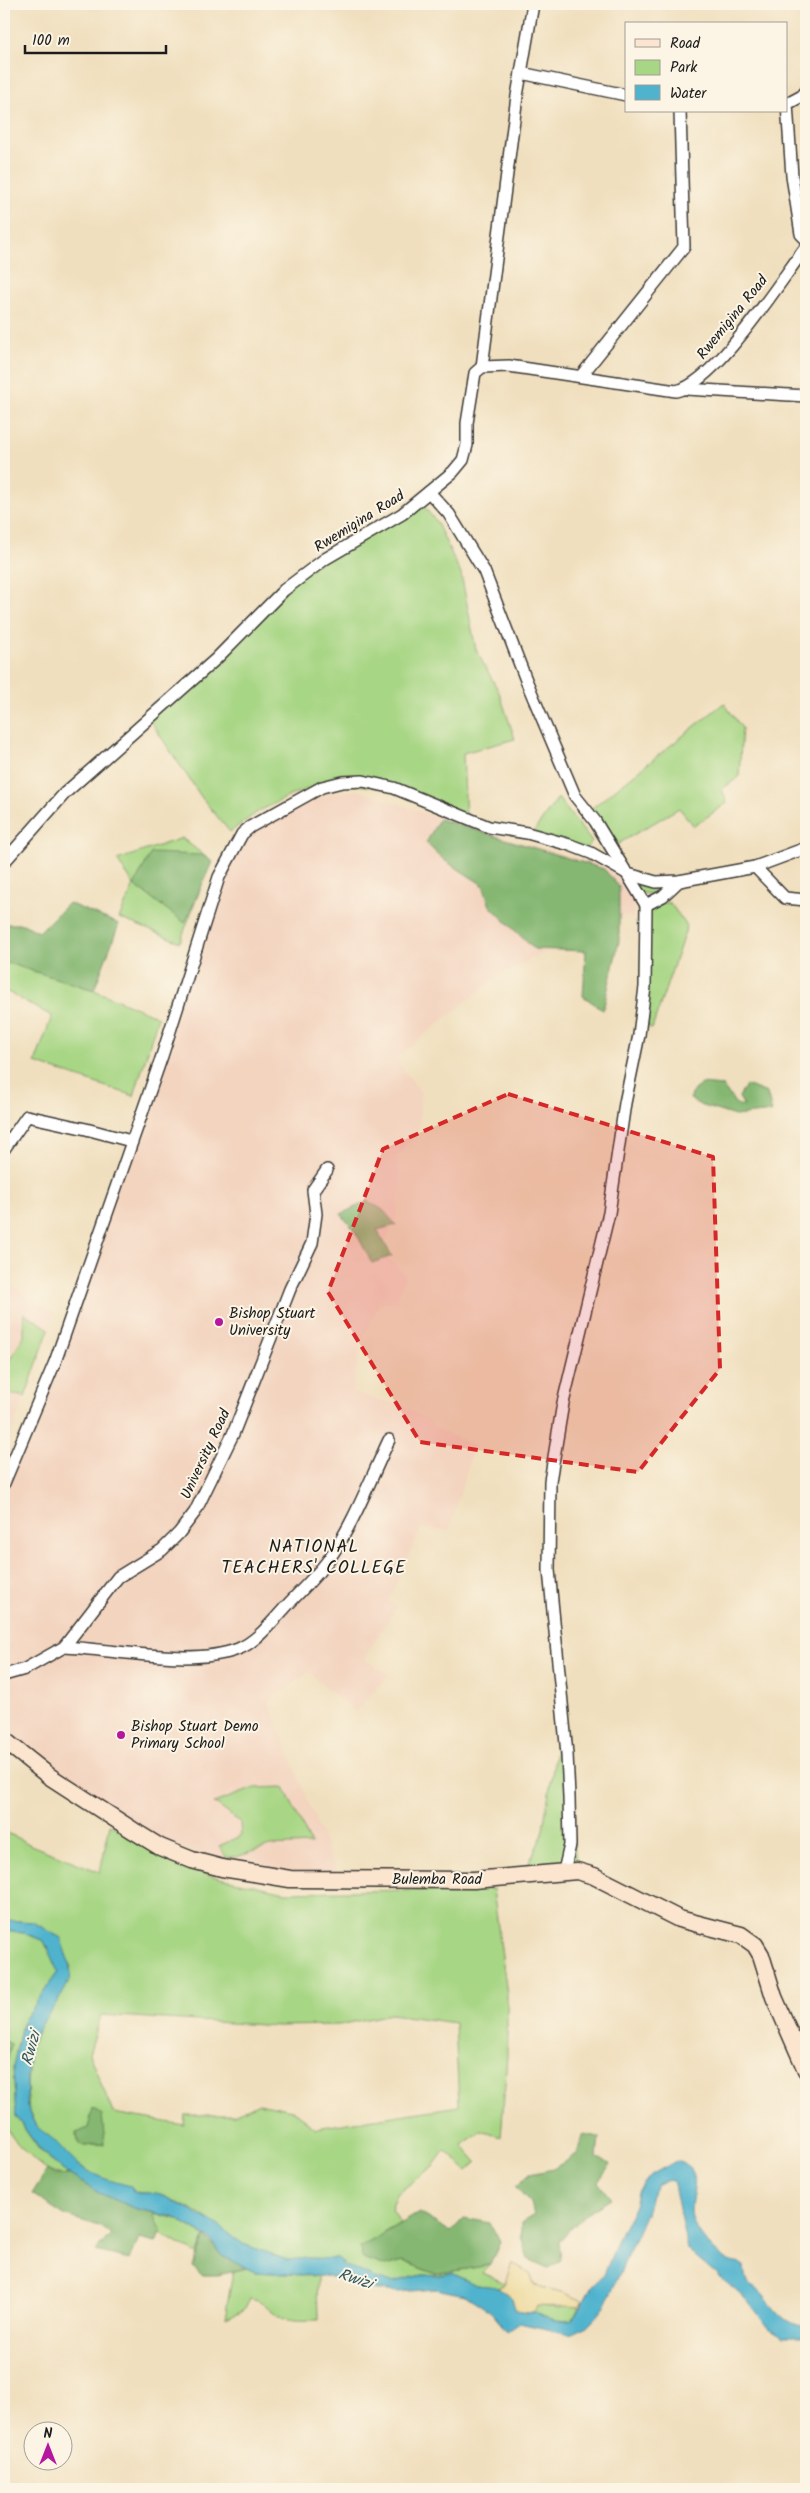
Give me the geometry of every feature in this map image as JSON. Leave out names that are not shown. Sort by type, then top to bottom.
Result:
[{"type":"main road","name":"Bulemba Road","points":[[4,1740],[49,1776],[160,1847],[192,1860],[222,1868],[290,1879],[474,1880],[577,1871],[594,1876],[679,1919],[748,1938],[761,1955],[774,1997],[806,2070]]},
{"type":"street","name":"Rwemigina Road","points":[[4,862],[65,793],[216,659],[284,590],[325,560],[402,514],[453,472],[463,460],[467,444],[467,423],[473,382],[475,373],[482,367],[521,72],[533,4]]},
{"type":"street","points":[[521,72],[625,95]]},
{"type":"street","points":[[788,103],[802,96],[806,91]]},
{"type":"street","points":[[581,376],[684,247],[680,112]]},
{"type":"street","points":[[787,112],[801,234],[806,239]]},
{"type":"street","name":"Rwemigina Road","points":[[686,389],[694,384],[725,354],[806,247]]},
{"type":"street","points":[[482,367],[509,366],[676,391],[686,389],[806,396]]},
{"type":"street","points":[[429,492],[450,514],[484,571],[526,680],[576,796],[595,821],[646,905],[644,993],[639,1035],[626,1103],[609,1213],[563,1403],[550,1481],[550,1570],[567,1754],[570,1846],[564,1871]]},
{"type":"street","points":[[4,1483],[55,1362],[162,1056],[196,945],[226,860],[242,834],[250,827],[322,787],[342,782],[363,781],[382,784],[489,826],[527,833],[591,852],[628,874],[656,882],[679,881],[756,867],[806,848]]},
{"type":"street","points":[[756,867],[785,898],[806,900]]},
{"type":"street","points":[[646,905],[663,896],[679,881]]},
{"type":"street","points":[[4,1149],[27,1116],[131,1141]]},
{"type":"street","name":"University Road","points":[[4,1676],[25,1669],[64,1647],[118,1577],[162,1550],[179,1533],[195,1512],[232,1434],[290,1289],[312,1243],[316,1214],[314,1185],[327,1170]]},
{"type":"street","points":[[64,1647],[142,1655],[183,1656],[226,1652],[248,1644],[274,1620],[328,1560],[351,1520],[389,1440]]},
{"type":"highlighted area","points":[[508,1094],[713,1157],[720,1369],[638,1472],[420,1442],[328,1292],[383,1149]]},
{"type":"shaded area","name":"Bishop Stuart University","points":[[357,790],[452,822],[597,864],[617,872],[628,882],[634,898],[633,917],[622,916],[500,974],[395,1059],[421,1092],[419,1132],[397,1157],[401,1186],[395,1222],[381,1252],[406,1275],[396,1303],[379,1303],[362,1340],[352,1392],[405,1407],[429,1420],[434,1427],[474,1446],[449,1531],[421,1528],[388,1601],[396,1607],[364,1659],[389,1675],[355,1712],[309,1672],[268,1701],[340,1881],[233,1868],[145,1832],[65,1777],[4,1729],[4,1495],[227,863],[244,838],[277,814],[332,793]]},
{"type":"shaded area","points":[[4,1280],[54,1313],[4,1454]]},
{"type":"green space","points":[[419,501],[436,521],[461,574],[476,650],[499,692],[515,739],[463,753],[466,820],[391,789],[331,782],[296,793],[259,811],[230,832],[202,798],[147,716],[238,632],[277,589]]},
{"type":"green space","points":[[724,703],[742,728],[739,777],[722,789],[727,803],[694,826],[679,808],[606,851],[582,816]]},
{"type":"green space","points":[[558,798],[592,842],[586,848],[531,835]]},
{"type":"green space","points":[[439,819],[604,869],[619,887],[619,941],[603,1010],[583,996],[586,951],[534,949],[490,906],[483,885],[444,860],[426,843]]},
{"type":"green space","points":[[182,838],[211,861],[180,942],[119,918],[134,885],[117,860]]},
{"type":"green space","points":[[151,853],[202,855],[212,862],[185,923],[134,885]]},
{"type":"green space","points":[[631,882],[656,887],[658,890],[649,894],[641,893]]},
{"type":"green space","points":[[653,902],[670,903],[687,926],[652,1029],[640,1020],[642,911]]},
{"type":"green space","points":[[68,903],[119,924],[94,990],[7,963],[4,967],[4,924],[23,924],[39,932]]},
{"type":"green space","points":[[7,962],[94,990],[158,1017],[134,1096],[35,1063],[52,1016],[4,990],[4,967]]},
{"type":"green space","points":[[702,1084],[722,1086],[736,1104],[744,1106],[739,1097],[746,1085],[767,1093],[772,1112],[735,1116],[700,1105],[690,1099],[694,1090]]},
{"type":"green space","points":[[368,1201],[383,1210],[396,1225],[377,1230],[392,1256],[372,1263],[355,1231],[341,1214]]},
{"type":"green space","points":[[24,1313],[49,1329],[25,1397],[11,1394],[6,1366],[24,1336]]},
{"type":"green space","points":[[559,1732],[577,1867],[524,1874],[542,1835]]},
{"type":"green space","points":[[284,1787],[311,1844],[270,1846],[236,1857],[226,1857],[219,1846],[241,1836],[240,1822],[214,1803],[255,1788]]},
{"type":"green space","points":[[110,1824],[140,1844],[190,1868],[219,1878],[286,1892],[493,1889],[507,1994],[507,2056],[501,2137],[481,2131],[462,2145],[477,2162],[467,2171],[445,2150],[434,2165],[397,2194],[391,2210],[401,2223],[384,2232],[386,2266],[403,2261],[435,2274],[490,2265],[482,2273],[505,2283],[498,2287],[476,2285],[452,2273],[437,2276],[423,2275],[393,2282],[377,2279],[346,2266],[337,2259],[309,2258],[287,2260],[243,2244],[199,2213],[160,2194],[133,2192],[95,2175],[76,2163],[49,2137],[38,2130],[29,2112],[27,2086],[30,2047],[71,1967],[64,1953],[61,1938],[33,1922],[4,1920],[4,1831],[33,1846],[100,1872]],"holes":[[[391,2014],[455,2023],[459,2106],[316,2128],[292,2110],[259,2103],[235,2115],[185,2115],[184,2125],[113,2113],[89,2054],[101,2015],[278,2026],[339,2025]],[[88,2128],[105,2144],[84,2146],[78,2133]]]},
{"type":"green space","points":[[4,1931],[24,1933],[44,1941],[58,1972],[22,2023],[13,2067],[16,2117],[40,2151],[70,2175],[50,2172],[42,2167],[18,2144],[6,2126],[3,2107],[4,2085],[11,2044],[4,2041]]},
{"type":"green space","points":[[4,2041],[11,2044],[4,2070]]},
{"type":"green space","points":[[93,2108],[102,2115],[105,2144],[84,2146],[78,2142],[77,2133],[88,2128]]},
{"type":"green space","points":[[583,2134],[599,2137],[597,2158],[611,2163],[598,2182],[611,2199],[584,2215],[559,2242],[561,2260],[548,2268],[528,2259],[521,2237],[521,2223],[534,2215],[531,2203],[516,2187],[530,2174],[553,2169],[577,2154]]},
{"type":"green space","points":[[47,2170],[54,2175],[70,2175],[99,2193],[137,2209],[154,2213],[161,2230],[156,2243],[139,2239],[130,2259],[96,2251],[111,2234],[100,2226],[66,2216],[32,2194]]},
{"type":"green space","points":[[154,2213],[177,2219],[205,2236],[197,2254],[159,2233]]},
{"type":"green space","points":[[419,2213],[451,2232],[464,2218],[490,2223],[500,2242],[490,2265],[435,2274],[403,2261],[386,2266],[363,2258],[359,2248]]},
{"type":"green space","points":[[205,2236],[222,2256],[246,2268],[218,2275],[202,2275],[193,2267]]},
{"type":"green space","points":[[246,2268],[255,2272],[317,2276],[318,2320],[287,2319],[274,2312],[262,2302],[250,2298],[244,2310],[225,2318],[233,2271]]},
{"type":"green space","points":[[565,2305],[579,2307],[572,2321],[555,2320],[534,2313],[537,2306],[559,2308]]},
{"type":"sand","points":[[512,2263],[530,2273],[534,2285],[565,2293],[583,2301],[579,2307],[537,2306],[534,2313],[521,2312],[515,2309],[512,2298],[498,2287],[505,2283]]},
{"type":"water","name":"Rwizi","points":[[4,1920],[33,1922],[61,1938],[71,1974],[67,1987],[33,2038],[28,2062],[27,2098],[29,2112],[36,2126],[54,2140],[75,2162],[88,2171],[109,2180],[131,2186],[133,2192],[160,2194],[215,2223],[243,2244],[287,2260],[309,2258],[337,2259],[346,2266],[377,2279],[393,2282],[423,2275],[437,2276],[452,2273],[476,2285],[498,2287],[512,2298],[515,2309],[521,2312],[534,2313],[555,2320],[572,2321],[593,2285],[604,2275],[621,2232],[635,2206],[638,2191],[651,2175],[676,2161],[686,2165],[692,2171],[694,2186],[691,2212],[695,2226],[703,2238],[724,2259],[744,2266],[746,2280],[750,2286],[760,2292],[777,2312],[787,2320],[806,2326],[806,2337],[784,2337],[769,2328],[749,2302],[687,2249],[674,2184],[670,2180],[658,2184],[651,2195],[646,2213],[605,2307],[587,2326],[570,2334],[519,2323],[507,2331],[491,2312],[465,2295],[436,2289],[398,2292],[369,2289],[333,2277],[255,2272],[222,2256],[209,2238],[174,2217],[137,2209],[99,2193],[70,2175],[41,2151],[16,2117],[13,2067],[22,2023],[58,1972],[44,1941],[24,1933],[4,1931]]},
{"type":"place","name":"Bishop Stuart University","points":[[219,1322]]},
{"type":"place","name":"Bishop Stuart Demo Primary School","points":[[121,1735]]},
{"type":"district","name":"NATIONAL TEACHERS' COLLEGE","points":[[314,1556]]}]
